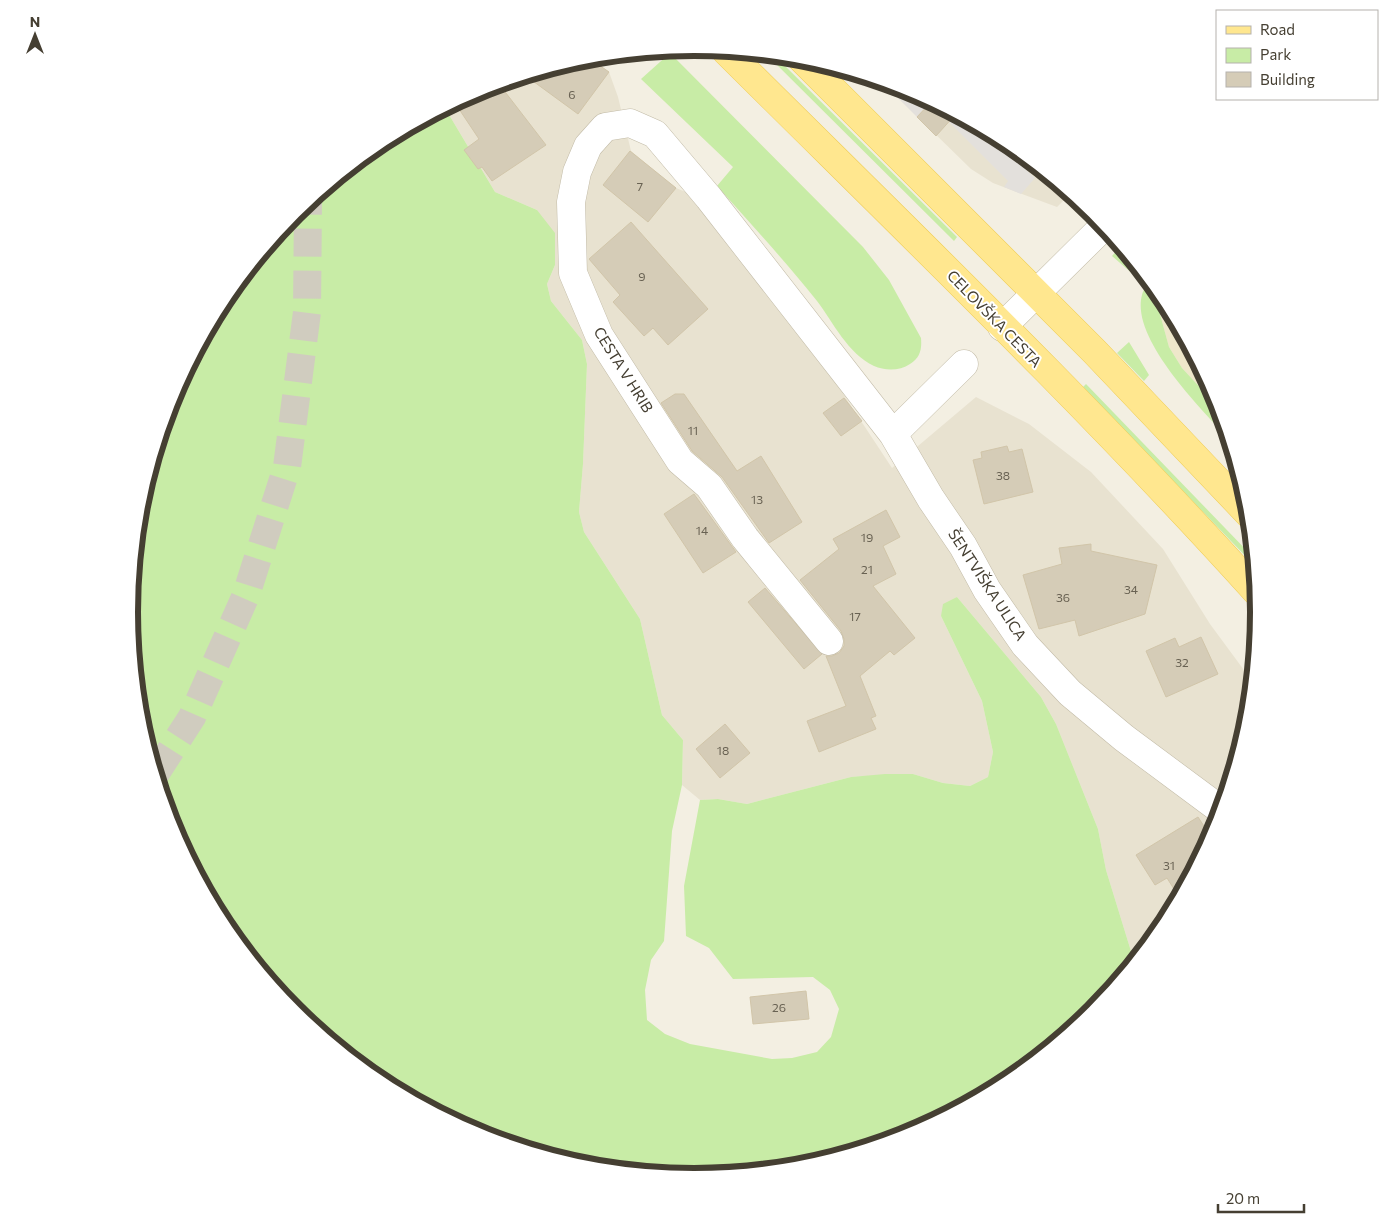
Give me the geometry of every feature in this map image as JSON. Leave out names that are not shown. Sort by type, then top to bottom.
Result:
[{"type":"main road","name":"CELOVŠKA CESTA","points":[[732,57],[1002,327],[1177,507],[1249,585]]},
{"type":"main road","points":[[812,69],[1094,351],[1239,503]]},
{"type":"street","name":"CESTA V HRIB","points":[[829,641],[745,538],[709,486],[680,461],[599,335],[573,273],[571,202],[577,172],[588,146],[605,127],[630,122],[655,134],[709,198],[893,434]]},
{"type":"street","points":[[1002,327],[1098,231]]},
{"type":"street","points":[[893,434],[964,364]]},
{"type":"street","name":"ŠENTVIŠKA ULICA","points":[[893,434],[932,500],[963,546],[987,590],[1025,645],[1070,693],[1124,738],[1215,805]]},
{"type":"shaded area","points":[[599,65],[609,72],[618,97],[631,151],[676,188],[688,193],[832,377],[892,468],[976,397],[1029,424],[1091,472],[1163,549],[1210,624],[1246,673],[1231,756],[1207,825],[1175,890],[1156,921],[1132,954],[1106,870],[1098,829],[1056,724],[1041,697],[957,597],[941,616],[982,701],[993,752],[988,777],[970,786],[943,783],[913,774],[851,777],[747,804],[718,799],[700,800],[682,785],[683,740],[662,715],[640,619],[584,532],[579,512],[587,364],[582,340],[551,301],[547,284],[555,265],[537,210],[495,192],[448,114],[515,86],[550,75]]},
{"type":"shaded area","points":[[894,94],[924,107],[925,108],[917,117]]},
{"type":"shaded area","points":[[895,94],[940,114],[972,131],[1032,171],[1065,199],[1057,207],[993,183],[971,169]]},
{"type":"shaded area","points":[[951,120],[1003,150],[1035,178],[1021,194],[1004,187],[1008,181],[949,122]]},
{"type":"shaded area","points":[[1158,306],[1175,334],[1203,391],[1182,368],[1169,347]]},
{"type":"green space","points":[[666,57],[674,57],[863,247],[889,280],[921,338],[920,353],[913,362],[902,368],[883,369],[865,361],[856,354],[805,286],[717,186],[733,167],[641,79]]},
{"type":"green space","points":[[774,62],[783,64],[957,237],[954,241]]},
{"type":"green space","points":[[448,114],[495,192],[537,210],[555,233],[555,265],[547,284],[551,301],[582,340],[587,364],[579,512],[584,532],[640,619],[662,715],[683,740],[682,785],[672,831],[664,941],[651,960],[645,990],[647,1020],[665,1034],[690,1044],[772,1059],[792,1058],[817,1052],[831,1037],[839,1009],[830,990],[813,977],[733,979],[709,948],[686,936],[684,886],[700,800],[718,799],[747,804],[851,777],[885,774],[913,774],[943,783],[970,786],[988,777],[993,752],[982,701],[941,616],[943,604],[957,597],[1041,697],[1056,724],[1098,829],[1106,870],[1132,954],[1087,1005],[1032,1053],[972,1093],[907,1125],[838,1149],[767,1163],[730,1167],[658,1167],[621,1163],[550,1149],[515,1138],[448,1110],[385,1074],[328,1030],[301,1005],[253,950],[232,921],[196,858],[181,825],[157,756],[149,720],[139,648],[138,612],[139,576],[149,504],[157,468],[181,399],[213,334],[232,303],[276,246],[328,194],[385,150]]},
{"type":"green space","points":[[1116,251],[1134,275],[1112,256]]},
{"type":"green space","points":[[1145,288],[1158,306],[1169,347],[1182,368],[1203,391],[1218,427],[1170,372],[1157,351],[1147,331],[1141,312]]},
{"type":"green space","points":[[1129,342],[1149,375],[1144,381],[1117,353]]},
{"type":"green space","points":[[1086,384],[1246,550],[1247,558],[1083,387]]},
{"type":"building","points":[[599,65],[609,72],[578,114],[532,81]]},
{"type":"building","points":[[504,90],[546,145],[492,181],[482,167],[478,169],[464,150],[479,139],[459,109]]},
{"type":"building","points":[[926,108],[951,120],[936,136],[917,117]]},
{"type":"building","points":[[630,151],[676,188],[648,222],[603,185]]},
{"type":"building","points":[[631,222],[708,309],[668,345],[653,328],[644,336],[613,302],[620,295],[589,259]]},
{"type":"building","points":[[675,394],[684,394],[737,471],[761,456],[802,522],[769,543],[722,477],[692,451],[661,403]]},
{"type":"building","points":[[844,398],[862,421],[841,436],[823,413]]},
{"type":"building","points":[[1007,446],[1009,452],[1022,449],[1033,492],[984,504],[973,460],[982,458],[981,452]]},
{"type":"building","points":[[694,494],[736,552],[703,573],[664,514]]},
{"type":"building","points":[[886,510],[900,537],[883,546],[896,574],[873,586],[915,638],[894,655],[890,651],[860,676],[876,716],[871,718],[876,729],[819,752],[807,721],[846,706],[826,656],[839,653],[844,646],[844,639],[841,631],[800,580],[839,549],[833,539]]},
{"type":"building","points":[[1091,544],[1091,551],[1157,565],[1145,614],[1079,636],[1075,620],[1039,629],[1023,575],[1062,564],[1059,548]]},
{"type":"building","points":[[765,588],[822,654],[804,669],[748,602]]},
{"type":"building","points":[[1201,637],[1218,674],[1166,697],[1146,651],[1175,638],[1179,647]]},
{"type":"building","points":[[725,724],[750,753],[720,778],[696,749]]},
{"type":"building","points":[[1198,817],[1205,828],[1175,890],[1167,878],[1155,885],[1136,855]]},
{"type":"building","points":[[806,991],[809,1019],[753,1024],[750,997]]},
{"type":"tunnel","points":[[160,766],[192,717],[246,595],[287,467],[307,312],[308,213]]}]
